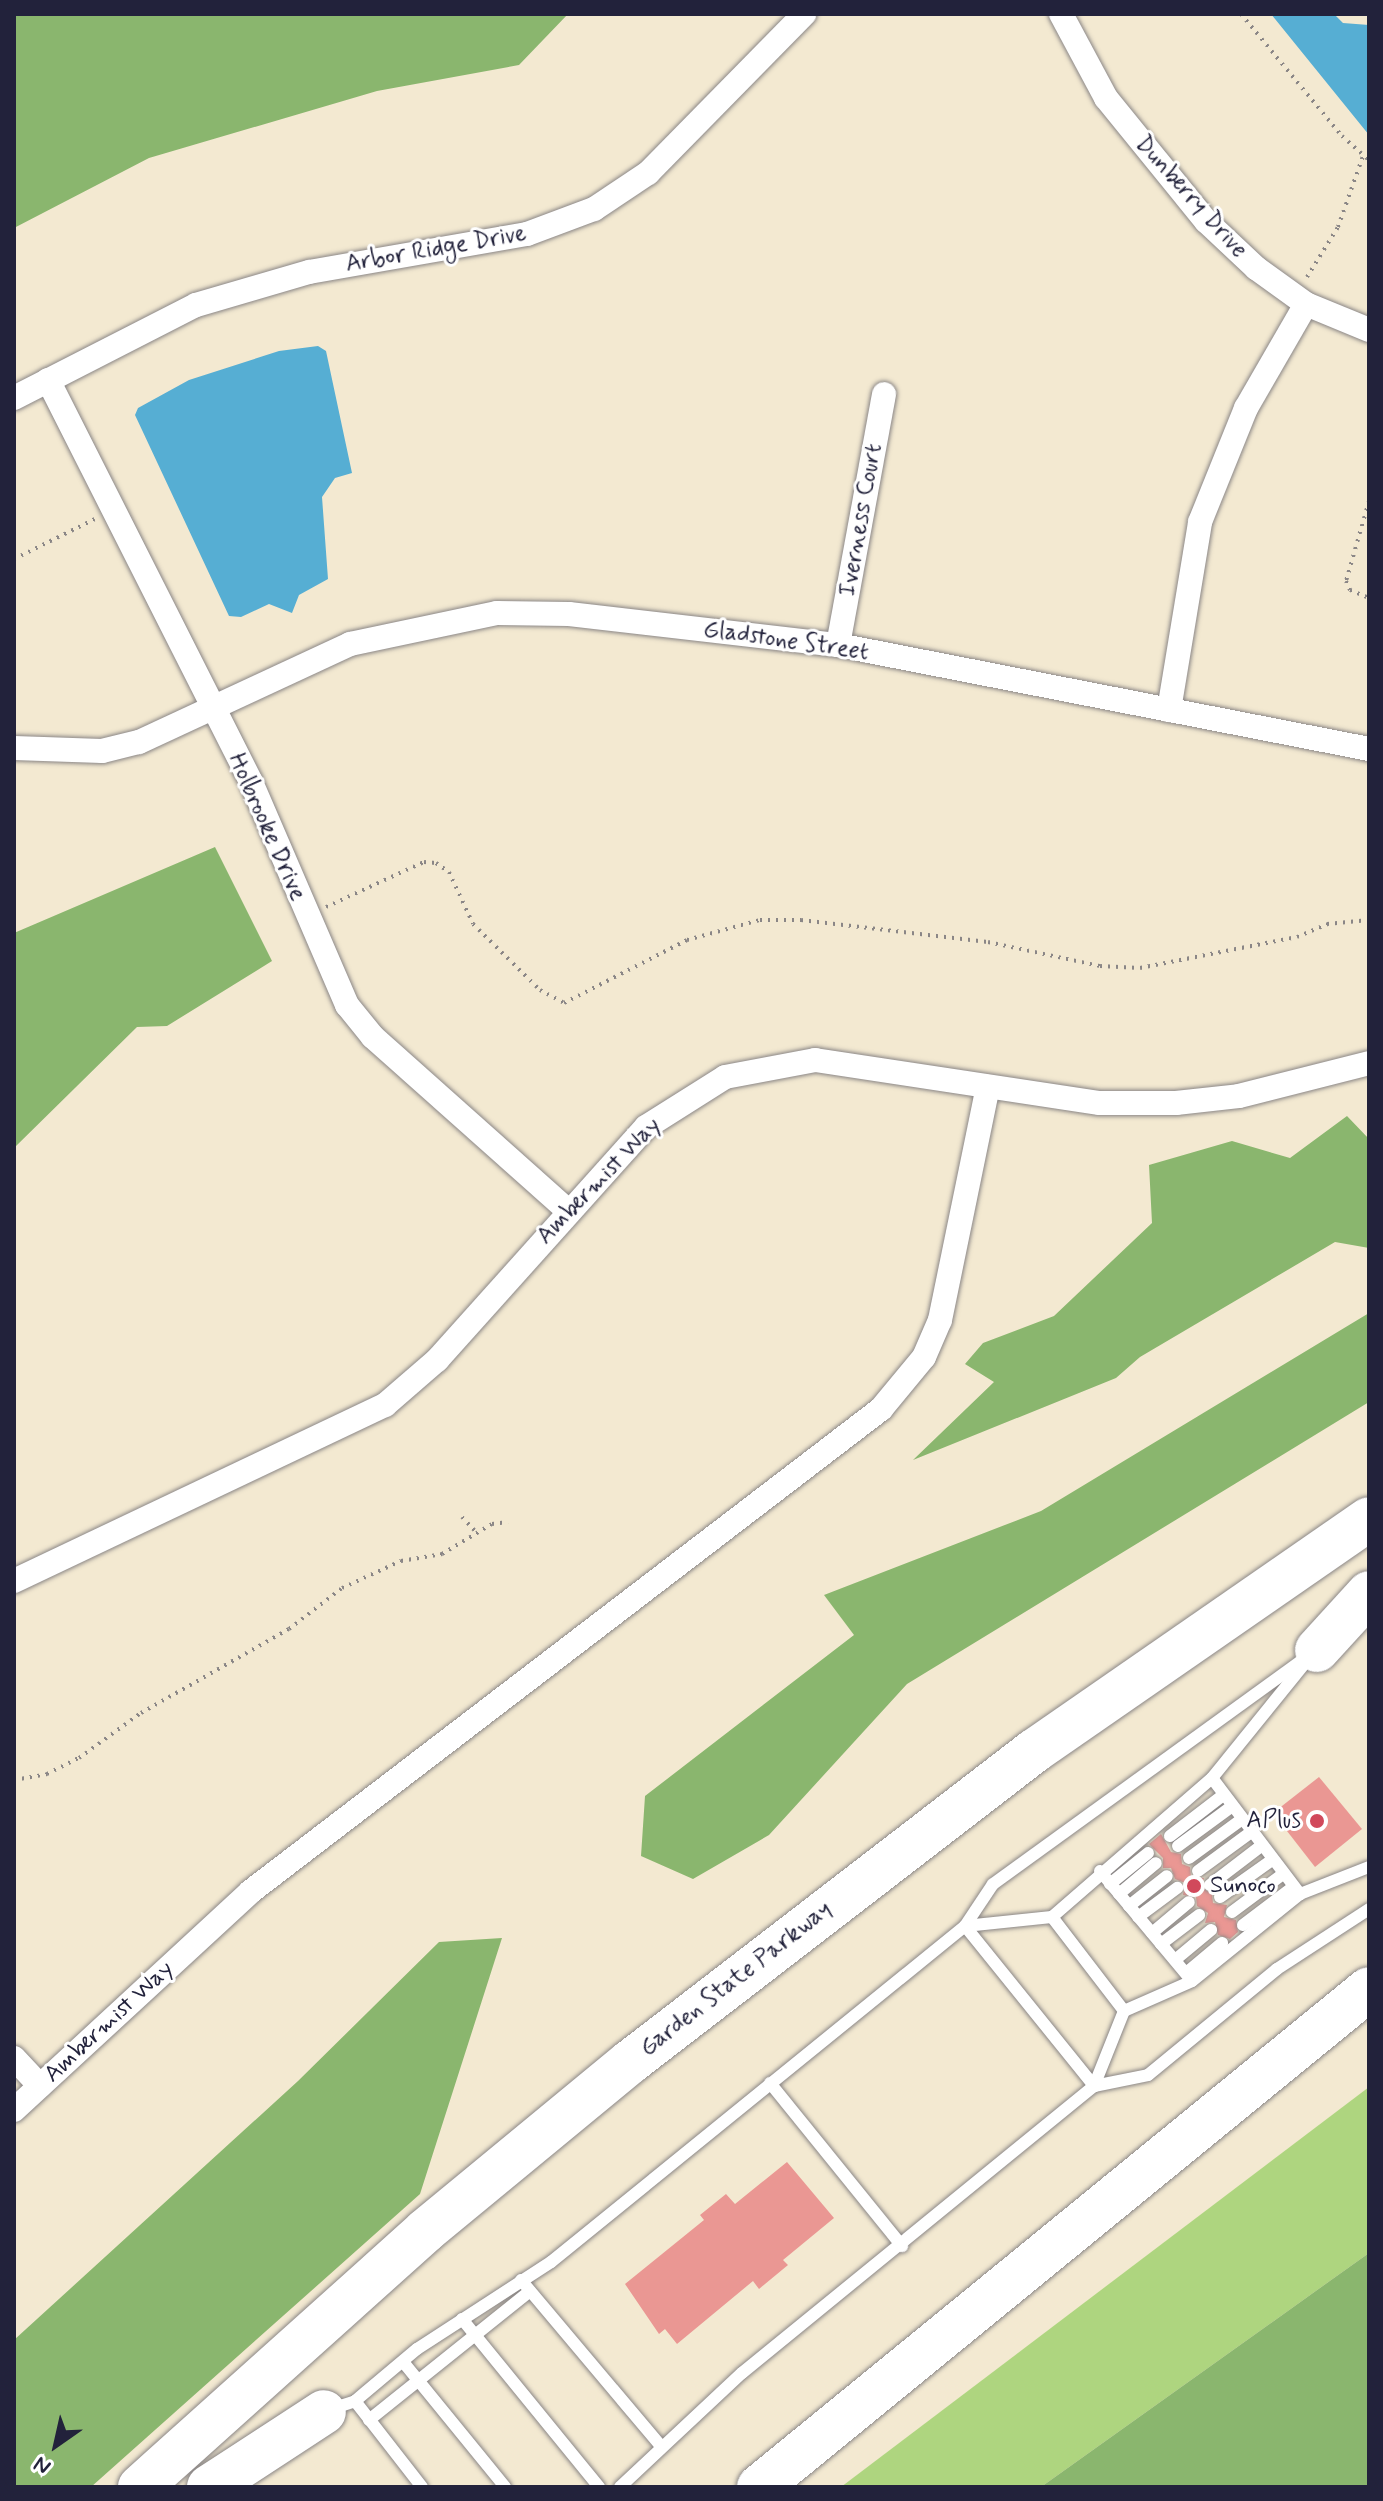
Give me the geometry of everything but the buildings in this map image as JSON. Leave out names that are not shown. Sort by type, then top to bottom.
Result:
[{"type":"highway","name":"Garden State Parkway","points":[[140,2487],[425,2231],[642,2052],[1034,1751],[1369,1519]]},
{"type":"highway","points":[[1317,1650],[1369,1593]]},
{"type":"highway","points":[[759,2487],[1369,1989]]},
{"type":"highway","points":[[209,2487],[340,2406]]},
{"type":"street","name":"Arbor Ridge Drive","points":[[14,398],[196,305],[309,272],[527,234],[594,209],[648,173],[804,14]]},
{"type":"street","name":"Dunberry Drive","points":[[1061,14],[1106,98],[1152,159],[1206,221],[1301,300],[1369,330]]},
{"type":"street","points":[[1169,710],[1200,522],[1246,408],[1301,300]]},
{"type":"street","name":"Holbrooke Drive","points":[[48,380],[251,782],[330,975],[373,1037],[568,1211]]},
{"type":"street","name":"Iverness Court","points":[[838,645],[884,394]]},
{"type":"street","name":"Gladstone Street","points":[[212,707],[350,644],[497,613],[569,614],[838,645],[1369,749]]},
{"type":"street","points":[[14,748],[102,751],[139,742],[212,707]]},
{"type":"street","name":"Ambermist Way","points":[[14,1581],[385,1405],[437,1360],[646,1127],[725,1077],[815,1060],[1100,1103],[1176,1103],[1239,1096],[1369,1063]]},
{"type":"street","name":"Ambermist Way","points":[[14,2110],[250,1892],[881,1409],[924,1357],[940,1320],[988,1087]]},
{"type":"street","points":[[14,2058],[40,2086]]},
{"type":"lane","points":[[965,1926],[1052,1917],[1100,1871],[1212,1778],[1317,1650]]},
{"type":"lane","points":[[340,2406],[462,2319],[551,2262],[965,1926],[993,1884],[1317,1650]]},
{"type":"lane","points":[[1212,1778],[1222,1796],[1296,1891]]},
{"type":"lane","points":[[1222,1796],[1174,1841],[1231,1807]]},
{"type":"lane","points":[[1189,1858],[1241,1820]]},
{"type":"lane","points":[[1198,1871],[1250,1833]]},
{"type":"lane","points":[[1210,1885],[1261,1846]]},
{"type":"lane","points":[[1115,1889],[1152,1858]]},
{"type":"lane","points":[[1220,1897],[1272,1860]]},
{"type":"lane","points":[[1243,1925],[1296,1891],[1369,1867]]},
{"type":"lane","points":[[1100,1871],[1189,1977]]},
{"type":"lane","points":[[1232,1912],[1283,1874]]},
{"type":"lane","points":[[1134,1911],[1167,1876]]},
{"type":"lane","points":[[1134,1911],[1177,1888]]},
{"type":"lane","points":[[1094,2086],[1124,2011],[1189,1977],[1296,1891]]},
{"type":"lane","points":[[1152,1933],[1189,1902]]},
{"type":"lane","points":[[620,2487],[660,2445],[1094,2086],[1148,2075],[1277,1969],[1369,1909]]},
{"type":"lane","points":[[1161,1944],[1199,1915]]},
{"type":"lane","points":[[1052,1917],[1124,2011]]},
{"type":"lane","points":[[965,1926],[1094,2086]]},
{"type":"lane","points":[[1175,1960],[1211,1930]]},
{"type":"lane","points":[[1189,1977],[1222,1943]]},
{"type":"lane","points":[[770,2083],[902,2246]]},
{"type":"lane","points":[[521,2280],[660,2445]]},
{"type":"lane","points":[[369,2420],[530,2291]]},
{"type":"lane","points":[[462,2319],[599,2487]]},
{"type":"lane","points":[[404,2363],[505,2487]]},
{"type":"lane","points":[[340,2406],[369,2420],[422,2487]]},
{"type":"path","points":[[1241,14],[1369,160]]},
{"type":"path","points":[[1301,300],[1338,227],[1363,156]]},
{"type":"path","points":[[1369,440],[1369,501],[1346,581],[1350,590],[1369,598]]},
{"type":"path","points":[[14,559],[116,510]]},
{"type":"path","points":[[306,916],[424,862],[436,863],[449,872],[473,924],[540,990],[564,1003],[687,940],[760,920],[801,920],[988,942],[1100,966],[1140,968],[1297,937],[1327,924],[1369,920]]},
{"type":"path","points":[[462,1517],[477,1533]]},
{"type":"path","points":[[14,1780],[47,1774],[79,1758],[141,1713],[289,1629],[342,1588],[380,1568],[442,1554],[477,1533],[508,1522]]},
{"type":"green space","points":[[14,14],[568,14],[519,65],[377,91],[149,158],[14,228]]},
{"type":"green space","points":[[215,847],[272,961],[167,1026],[137,1027],[14,1148],[14,933]]},
{"type":"green space","points":[[1347,1116],[1369,1139],[1369,1248],[1335,1242],[1140,1357],[1116,1378],[913,1460],[994,1382],[965,1364],[983,1343],[1054,1316],[1152,1223],[1149,1165],[1232,1141],[1290,1158]]},
{"type":"green space","points":[[1369,1313],[1369,1402],[907,1684],[769,1835],[693,1879],[641,1856],[645,1796],[854,1635],[824,1595],[1041,1511]]},
{"type":"green space","points":[[502,1938],[420,2194],[91,2487],[14,2487],[14,2340],[298,2081],[439,1942]]},
{"type":"green space","points":[[1369,2087],[1369,2253],[1041,2487],[841,2487]]},
{"type":"green space","points":[[1369,2253],[1369,2487],[1041,2487]]},
{"type":"water","points":[[1271,14],[1334,14],[1343,23],[1369,25],[1369,135]]},
{"type":"water","points":[[318,346],[326,351],[352,473],[335,478],[322,497],[328,579],[299,595],[292,613],[269,604],[241,617],[229,616],[135,415],[138,408],[189,380],[279,351]]},
{"type":"place","name":"APlus","points":[[1317,1821]]},
{"type":"place","name":"Sunoco","points":[[1194,1886]]}]
